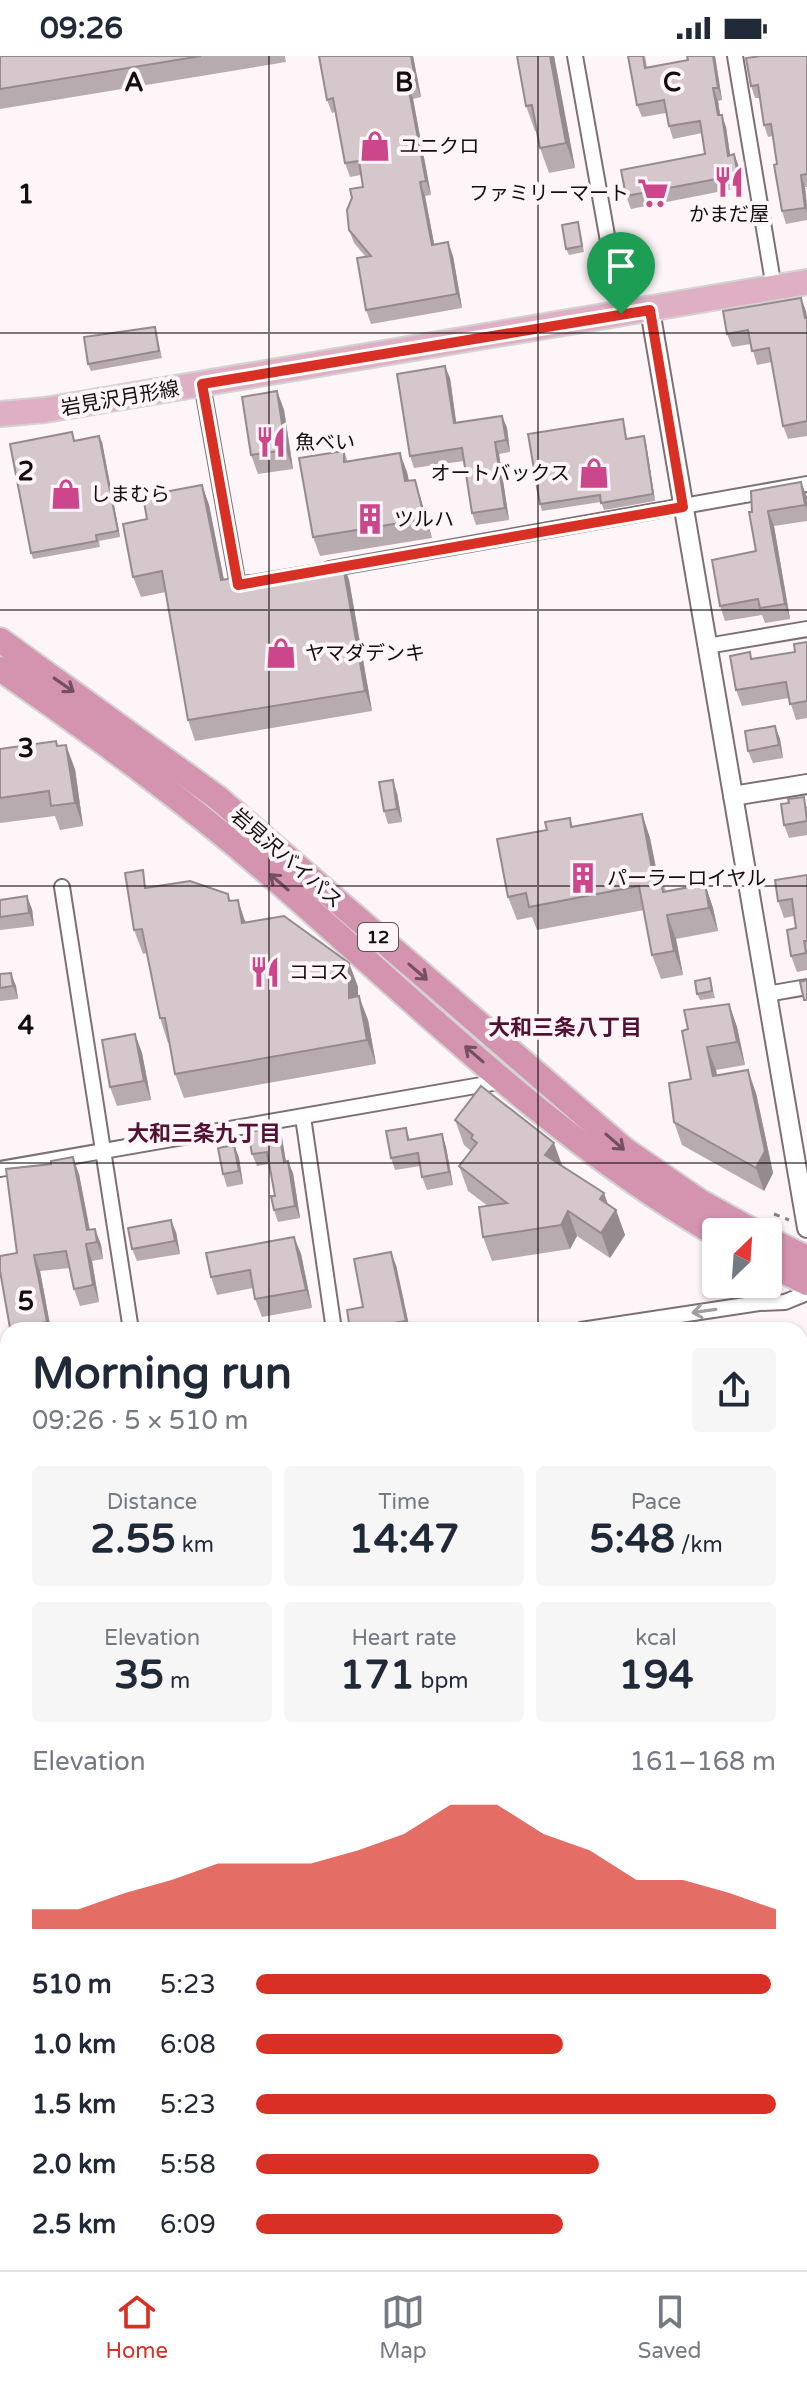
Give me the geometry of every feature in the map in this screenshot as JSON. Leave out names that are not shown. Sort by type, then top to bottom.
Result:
[{"type":"highway","name":"岩見沢バイパス","points":[[0,640],[218,798],[625,1150],[699,1201],[730,1218]]},
{"type":"highway","name":"岩見沢バイパス","points":[[0,669],[117,751],[221,833],[585,1146],[641,1187],[702,1225]]},
{"type":"highway","points":[[782,1246],[807,1258]]},
{"type":"highway","points":[[782,1270],[807,1283]]},
{"type":"main road","name":"岩見沢月形線","points":[[0,414],[45,410],[807,282]]},
{"type":"street","points":[[575,56],[621,314]]},
{"type":"street","points":[[735,56],[774,288]]},
{"type":"street","points":[[650,310],[767,994],[800,1146],[807,1228]]},
{"type":"street","points":[[202,384],[238,585],[268,580]]},
{"type":"street","points":[[314,572],[807,484]]},
{"type":"street","points":[[707,646],[807,629]]},
{"type":"street","points":[[733,796],[807,784]]},
{"type":"street","points":[[62,887],[130,1322]]},
{"type":"street","points":[[767,994],[807,987]]},
{"type":"street","points":[[0,1169],[506,1081]]},
{"type":"street","points":[[303,1117],[333,1322]]},
{"type":"street","points":[[634,1322],[759,1303],[785,1302],[807,1293]]},
{"type":"building","points":[[0,56],[201,56],[0,89]]},
{"type":"building","points":[[319,56],[411,56],[416,84],[408,85],[426,181],[420,182],[432,245],[448,242],[457,294],[366,310],[357,258],[371,256],[349,230],[347,210],[352,198],[350,189],[363,187],[359,161],[345,163],[333,98],[327,100]]},
{"type":"building","points":[[517,56],[550,56],[566,143],[540,148],[532,105],[526,106]]},
{"type":"building","points":[[628,56],[643,56],[645,68],[688,60],[687,56],[713,56],[718,88],[713,88],[718,115],[722,115],[728,156],[734,154],[738,175],[626,196],[621,170],[705,154],[700,121],[669,126],[664,100],[637,105]]},
{"type":"building","points":[[807,56],[807,174],[801,175],[805,208],[782,211],[771,124],[764,125],[758,85],[751,86],[746,58]]},
{"type":"building","points":[[578,222],[582,246],[566,249],[562,225]]},
{"type":"building","points":[[801,298],[807,318],[807,421],[783,426],[769,348],[752,351],[748,330],[727,334],[723,311]]},
{"type":"building","points":[[155,327],[159,351],[88,364],[84,337]]},
{"type":"building","points":[[445,366],[454,423],[502,416],[506,440],[495,442],[505,508],[472,513],[462,448],[410,456],[397,374]]},
{"type":"building","points":[[277,391],[286,450],[251,455],[242,397]]},
{"type":"building","name":"オートバックス","points":[[623,419],[626,439],[644,436],[653,494],[601,503],[600,495],[540,504],[528,434]]},
{"type":"building","name":"しまむら","points":[[72,432],[74,441],[99,436],[118,531],[96,535],[97,541],[31,553],[10,444]]},
{"type":"building","name":"ツルハ","points":[[344,451],[344,462],[400,453],[405,481],[415,480],[425,519],[313,537],[299,458]]},
{"type":"building","points":[[801,482],[805,505],[768,511],[785,604],[760,608],[758,599],[720,606],[712,560],[756,551],[749,512],[752,512],[751,491]]},
{"type":"building","points":[[202,485],[221,580],[342,560],[365,691],[188,720],[162,571],[133,577],[123,524],[147,519],[143,496]]},
{"type":"building","points":[[807,642],[807,701],[790,704],[786,682],[736,690],[730,656],[750,652],[751,659],[795,652],[794,644]]},
{"type":"building","points":[[775,726],[779,745],[748,751],[745,731]]},
{"type":"building","points":[[56,741],[57,746],[66,745],[75,803],[51,806],[49,791],[0,798],[0,749]]},
{"type":"building","points":[[393,780],[397,809],[384,811],[379,782]]},
{"type":"building","points":[[804,797],[807,821],[784,825],[781,804],[789,803],[788,799]]},
{"type":"building","points":[[642,814],[653,874],[659,873],[663,892],[705,884],[709,908],[667,915],[674,951],[652,955],[639,886],[529,907],[526,893],[508,897],[497,839],[547,830],[545,822],[570,818],[571,827]]},
{"type":"building","points":[[143,870],[145,888],[190,881],[228,894],[229,901],[238,900],[242,923],[284,916],[349,963],[349,998],[359,996],[367,1040],[175,1074],[165,1018],[160,1018],[142,929],[134,930],[125,873]]},
{"type":"building","points":[[807,875],[806,953],[791,956],[787,930],[796,928],[792,899],[778,901],[775,880]]},
{"type":"building","points":[[27,896],[29,913],[0,917],[0,900]]},
{"type":"building","points":[[11,973],[13,986],[0,988],[0,974]]},
{"type":"building","points":[[710,978],[712,991],[697,994],[695,981]]},
{"type":"building","points":[[807,980],[807,1000],[804,1000],[800,982]]},
{"type":"building","points":[[729,1004],[737,1042],[707,1047],[713,1076],[748,1070],[765,1151],[756,1168],[674,1122],[669,1083],[691,1079],[682,1031],[688,1029],[684,1010]]},
{"type":"building","points":[[135,1034],[144,1081],[110,1087],[102,1040]]},
{"type":"building","points":[[481,1086],[554,1143],[545,1155],[604,1193],[600,1199],[616,1210],[601,1233],[568,1211],[561,1225],[483,1237],[479,1207],[507,1203],[459,1166],[477,1143],[471,1138],[473,1135],[455,1120]]},
{"type":"building","points":[[278,1127],[284,1162],[288,1161],[295,1206],[274,1210],[271,1196],[275,1196],[267,1152],[252,1154],[248,1132]]},
{"type":"building","points":[[406,1128],[408,1140],[442,1134],[449,1172],[422,1177],[418,1153],[391,1158],[386,1131]]},
{"type":"building","points":[[234,1145],[239,1171],[223,1174],[218,1148]]},
{"type":"building","points":[[73,1157],[87,1230],[95,1229],[97,1242],[86,1244],[93,1285],[74,1289],[66,1251],[34,1255],[47,1322],[9,1322],[0,1256],[17,1253],[6,1169],[51,1164],[51,1161]]},
{"type":"building","points":[[171,1220],[175,1241],[132,1249],[128,1228]]},
{"type":"building","points":[[294,1237],[306,1290],[255,1299],[250,1270],[211,1277],[206,1253]]},
{"type":"building","points":[[391,1252],[406,1321],[349,1322],[347,1310],[363,1307],[354,1259]]},
{"type":"place","name":"ユニクロ","points":[[375,146]]},
{"type":"place","name":"かまだ屋","points":[[729,182]]},
{"type":"place","name":"ファミリーマート","points":[[653,193]]},
{"type":"place","name":"魚べい","points":[[271,442]]},
{"type":"place","name":"オートバックス","points":[[594,473]]},
{"type":"place","name":"しまむら","points":[[66,494]]},
{"type":"place","name":"ツルハ","points":[[370,519]]},
{"type":"place","name":"ヤマダデンキ","points":[[281,653]]},
{"type":"place","name":"パーラーロイヤル","points":[[583,878]]},
{"type":"place","name":"ココス","points":[[265,972]]},
{"type":"district","name":"大和三条八丁目","points":[[565,1027]]},
{"type":"district","name":"大和三条九丁目","points":[[204,1133]]},
{"type":"route","points":[[650,310],[683,507],[238,585],[202,384],[621,314],[650,310]]}]
